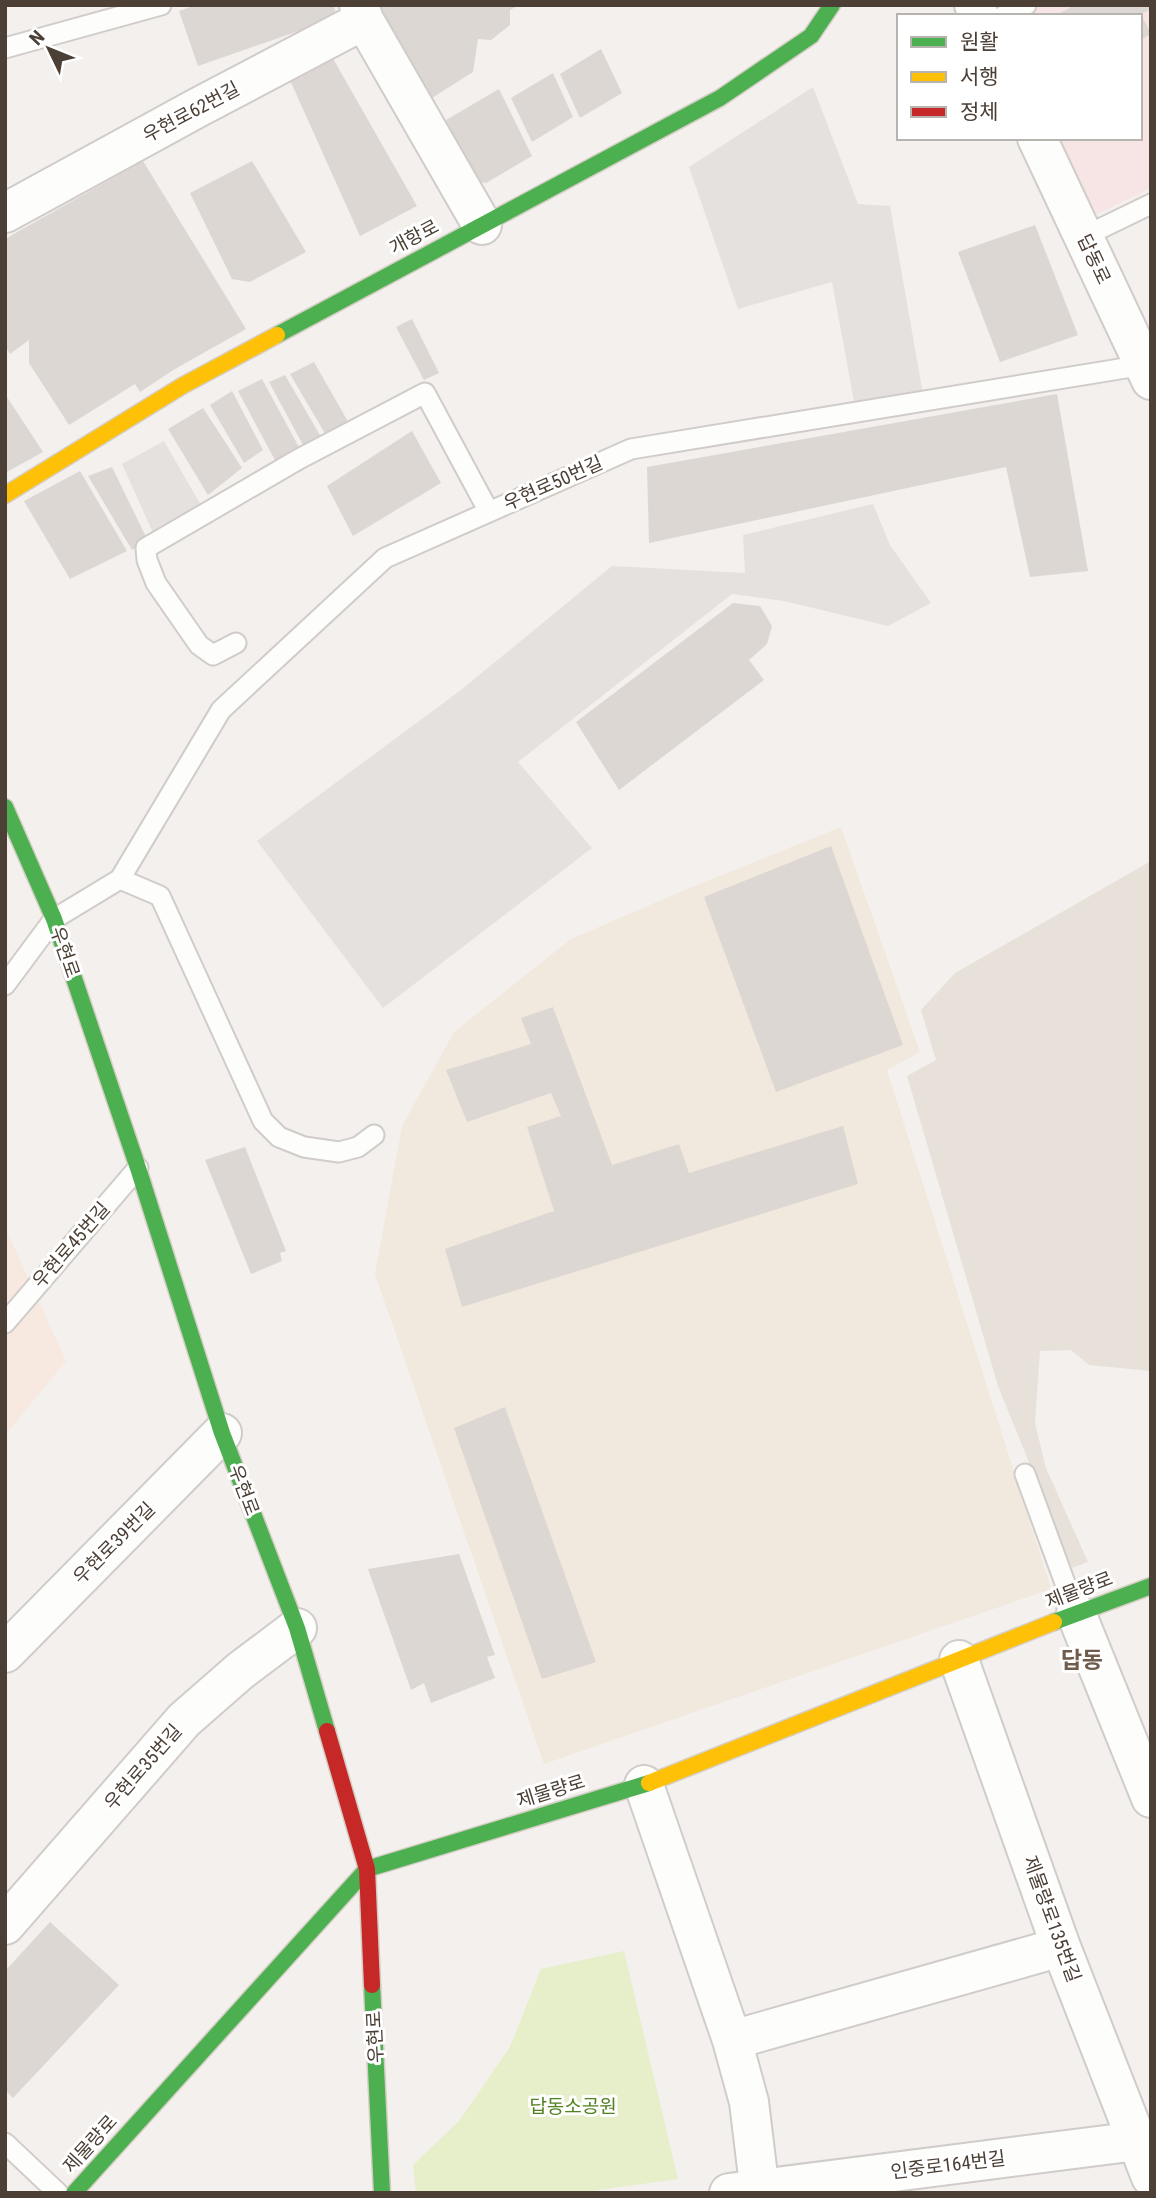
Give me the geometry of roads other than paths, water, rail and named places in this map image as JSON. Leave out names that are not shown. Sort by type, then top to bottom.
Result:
[{"type":"street","name":"개항로","points":[[5,495],[182,386],[720,98],[811,36],[832,5]]},
{"type":"street","points":[[362,13],[481,225]]},
{"type":"street","name":"우현로62번길","points":[[5,213],[197,108],[362,13]]},
{"type":"street","name":"답동로","points":[[1038,140],[1148,372]]},
{"type":"street","name":"우현로","points":[[5,807],[54,919],[138,1168],[222,1433],[298,1628],[367,1869],[383,2193]]},
{"type":"street","name":"우현로39번길","points":[[5,1653],[222,1433]]},
{"type":"street","name":"제물량로","points":[[74,2193],[367,1869],[644,1785],[1076,1613],[1151,1586]]},
{"type":"street","points":[[1076,1613],[1151,1798]]},
{"type":"street","name":"우현로35번길","points":[[5,1925],[184,1720],[240,1671],[298,1628]]},
{"type":"street","name":"제물량로135번길","points":[[959,1660],[1061,1947],[1151,2177]]},
{"type":"street","name":"인중로164번길","points":[[644,1785],[732,2040],[750,2102],[749,2191],[1137,2141]]},
{"type":"street","points":[[732,2040],[1061,1947]]},
{"type":"lane","points":[[5,48],[161,5]]},
{"type":"lane","points":[[1007,14],[1026,5]]},
{"type":"lane","points":[[1083,237],[1151,204]]},
{"type":"lane","name":"우현로50번길","points":[[120,879],[221,710],[385,558],[631,449],[1148,372]]},
{"type":"lane","points":[[236,643],[213,655],[199,645],[156,583],[147,560],[146,548],[299,459],[425,393],[489,512]]},
{"type":"lane","points":[[5,985],[54,919],[120,879],[160,896],[263,1121],[279,1137],[304,1147],[340,1152],[358,1147],[374,1135]]},
{"type":"lane","name":"우현로45번길","points":[[5,1322],[138,1168]]},
{"type":"lane","points":[[1024,1474],[1076,1613]]},
{"type":"lane","points":[[5,2143],[58,2193]]},
{"type":"district","name":"답동","points":[[1082,1660]]},
{"type":"park label","name":"답동소공원","points":[[573,2106]]}]
